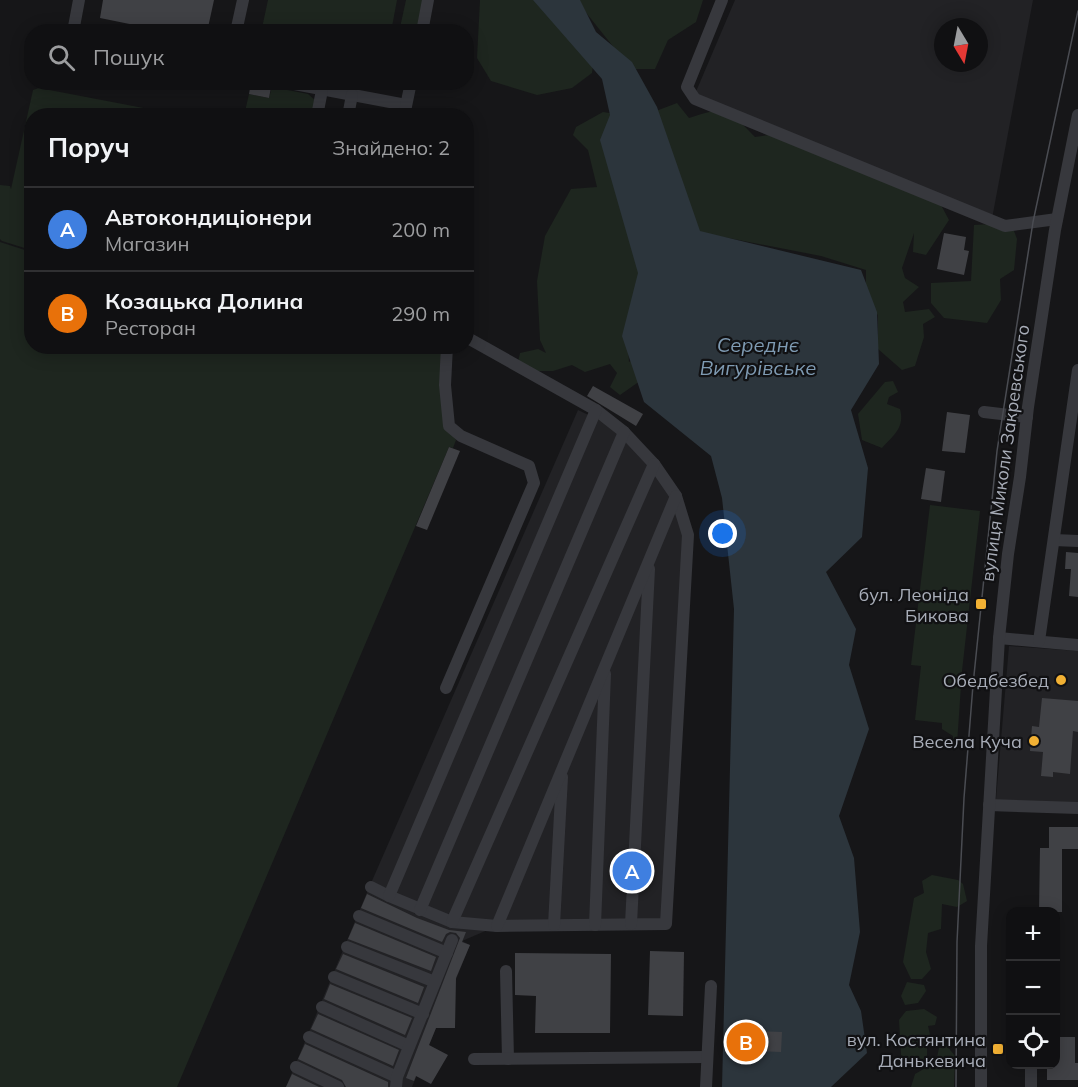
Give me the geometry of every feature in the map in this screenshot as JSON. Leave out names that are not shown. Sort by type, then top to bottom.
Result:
[{"type":"street","points":[[74,24],[79,0]]},
{"type":"street","points":[[238,24],[243,0]]},
{"type":"street","points":[[424,24],[428,0]]},
{"type":"street","points":[[722,0],[687,87],[695,99],[1005,225],[1057,219]]},
{"type":"street","points":[[319,108],[322,90],[352,95],[398,108]]},
{"type":"street","points":[[405,108],[409,90]]},
{"type":"street","points":[[350,108],[352,95]]},
{"type":"street","name":"вулиця Миколи Закревського","points":[[981,1087],[981,946],[999,638],[1008,554],[1057,219],[1078,118]]},
{"type":"street","points":[[371,887],[452,922],[497,926],[666,924],[688,535],[676,496],[654,464],[624,432],[596,410],[474,342]]},
{"type":"street","points":[[446,688],[534,483],[529,466],[460,436],[449,426],[447,354]]},
{"type":"street","points":[[1040,641],[1078,370]]},
{"type":"street","points":[[388,896],[596,410]]},
{"type":"street","points":[[984,412],[1027,417]]},
{"type":"street","points":[[420,910],[624,432]]},
{"type":"street","points":[[452,922],[654,464]]},
{"type":"street","points":[[497,926],[676,496]]},
{"type":"street","points":[[1054,540],[1078,541]]},
{"type":"street","points":[[631,924],[650,558]]},
{"type":"street","points":[[999,638],[1078,645]]},
{"type":"street","points":[[595,925],[606,664]]},
{"type":"street","points":[[554,925],[563,767]]},
{"type":"street","points":[[989,805],[1078,808]]},
{"type":"street","points":[[359,916],[447,953]]},
{"type":"street","points":[[309,1038],[396,1082],[452,940]]},
{"type":"street","points":[[347,947],[435,982]]},
{"type":"street","points":[[506,971],[508,1059]]},
{"type":"street","points":[[334,977],[423,1014]]},
{"type":"street","points":[[706,1087],[711,986]]},
{"type":"street","points":[[322,1007],[410,1046]]},
{"type":"street","points":[[474,1059],[707,1057]]},
{"type":"street","points":[[296,1067],[338,1087]]},
{"type":"street","points":[[1031,1069],[1031,1087]]},
{"type":"shaded area","points":[[268,0],[397,0],[392,24],[263,24]]},
{"type":"shaded area","points":[[406,0],[424,0],[419,24],[401,24]]},
{"type":"shaded area","points":[[480,0],[540,0],[593,65],[592,73],[572,88],[537,95],[491,81],[477,58]]},
{"type":"shaded area","points":[[576,0],[703,0],[696,22],[668,40],[655,69],[631,69]]},
{"type":"shaded area","points":[[735,0],[1033,0],[991,224],[692,101]]},
{"type":"shaded area","points":[[33,90],[49,90],[143,108],[29,108]]},
{"type":"shaded area","points":[[271,90],[287,90],[308,94],[315,100],[314,108],[246,108],[249,94],[269,98]]},
{"type":"shaded area","points":[[677,103],[689,118],[712,112],[726,112],[739,120],[755,137],[776,134],[941,205],[949,220],[926,255],[913,252],[914,233],[902,268],[905,278],[919,287],[903,302],[905,312],[929,309],[935,317],[923,324],[924,337],[915,366],[902,370],[878,349],[878,315],[866,304],[866,270],[821,256],[698,232],[656,111]]},
{"type":"shaded area","points":[[603,112],[616,114],[648,231],[628,345],[629,362],[643,354],[650,374],[620,395],[610,387],[617,373],[610,364],[585,372],[572,365],[553,371],[531,371],[518,362],[520,353],[538,349],[546,353],[540,340],[537,281],[545,236],[571,189],[597,187],[588,150],[573,135],[576,127]]},
{"type":"shaded area","points":[[24,130],[24,248],[0,239],[0,185],[10,186],[11,189]]},
{"type":"shaded area","points":[[993,224],[1014,231],[1017,239],[1014,270],[1000,279],[1001,300],[987,323],[944,318],[931,303],[931,283],[971,281],[974,225]]},
{"type":"shaded area","points":[[0,242],[24,250],[24,354],[441,354],[444,422],[456,440],[453,448],[449,447],[177,1087],[0,1087]]},
{"type":"shaded area","points":[[893,381],[898,392],[889,397],[887,404],[900,409],[901,421],[891,439],[882,448],[862,440],[858,414],[885,382]]},
{"type":"shaded area","points":[[578,410],[624,432],[654,464],[688,535],[666,924],[497,926],[462,941],[470,945],[412,1087],[286,1087],[368,890]]},
{"type":"shaded area","points":[[930,505],[980,511],[962,671],[957,744],[953,744],[953,736],[942,729],[942,723],[915,720],[921,666],[911,665]]},
{"type":"shaded area","points":[[1009,646],[1078,651],[1078,813],[995,811]]},
{"type":"shaded area","points":[[932,875],[958,880],[963,884],[967,901],[957,907],[942,904],[941,929],[928,933],[926,952],[931,969],[922,979],[911,979],[903,962],[914,898],[924,893],[922,881]]},
{"type":"shaded area","points":[[907,982],[924,985],[926,991],[918,1003],[905,1005],[901,996]]},
{"type":"shaded area","points":[[924,1009],[937,1017],[935,1025],[928,1026],[932,1043],[927,1047],[927,1059],[911,1064],[901,1055],[899,1020],[906,1011]]},
{"type":"shaded area","points":[[947,1046],[955,1056],[954,1087],[911,1087],[915,1074],[936,1062],[939,1048]]},
{"type":"water","name":"Середнє Вигурівське","points":[[533,0],[580,0],[596,32],[632,62],[657,107],[700,231],[861,270],[877,312],[879,364],[851,410],[868,468],[862,537],[826,572],[856,629],[849,665],[869,729],[839,816],[854,858],[860,932],[849,985],[861,1011],[867,1053],[831,1087],[722,1087],[734,609],[722,498],[711,456],[644,402],[622,336],[638,273],[600,140],[610,115],[602,79]]},
{"type":"building","points":[[103,0],[214,0],[209,24],[130,24],[100,18]]},
{"type":"building","points":[[250,90],[270,90],[269,98],[249,94]]},
{"type":"building","points":[[944,233],[966,237],[964,250],[969,251],[964,275],[937,269]]},
{"type":"building","points":[[593,386],[643,414],[636,426],[587,396]]},
{"type":"building","points":[[947,412],[970,415],[965,453],[942,451]]},
{"type":"building","points":[[449,447],[460,451],[427,530],[416,526]]},
{"type":"building","points":[[926,468],[945,471],[941,502],[921,499]]},
{"type":"building","points":[[1066,552],[1078,553],[1078,597],[1069,596],[1071,569],[1065,569]]},
{"type":"building","points":[[1042,698],[1078,701],[1078,732],[1073,731],[1070,774],[1053,772],[1053,777],[1041,776],[1043,752],[1030,751],[1032,726],[1039,727]]},
{"type":"building","points":[[1049,827],[1078,827],[1078,849],[1062,849],[1062,912],[1060,912],[1060,907],[1039,907],[1040,848],[1049,848]]},
{"type":"building","points":[[367,894],[417,918],[449,930],[466,932],[462,942],[470,945],[456,978],[455,1028],[436,1028],[429,1045],[448,1055],[431,1084],[416,1076],[414,1081],[406,1078],[460,938],[456,933],[450,932],[446,934],[442,942],[361,908]]},
{"type":"building","points":[[355,923],[436,957],[431,971],[348,939]]},
{"type":"building","points":[[650,951],[684,952],[683,1016],[648,1015]]},
{"type":"building","points":[[515,953],[611,954],[610,1033],[535,1033],[536,996],[515,995]]},
{"type":"building","points":[[343,954],[424,987],[418,1003],[336,969]]},
{"type":"building","points":[[330,984],[412,1018],[405,1035],[324,999]]},
{"type":"building","points":[[318,1014],[399,1050],[393,1066],[311,1029]]},
{"type":"building","points":[[735,1026],[757,1026],[757,1031],[782,1032],[781,1052],[756,1051],[756,1057],[735,1057]]},
{"type":"building","points":[[1060,1037],[1075,1037],[1075,1063],[1078,1063],[1078,1080],[1047,1080],[1047,1069],[1060,1069]]},
{"type":"building","points":[[305,1044],[388,1082],[388,1087],[346,1087],[342,1080],[298,1059]]},
{"type":"building","points":[[292,1074],[319,1087],[286,1087]]},
{"type":"tram line","points":[[956,1087],[957,942],[964,798],[997,451],[1033,222],[1078,11]]},
{"type":"place","name":"бул. Леоніда Бикова","points":[[981,604]]},
{"type":"place","name":"Обедбезбед","points":[[1061,680]]},
{"type":"place","name":"Весела Куча","points":[[1034,741]]},
{"type":"place","name":"Автокондиціонери","points":[[632,871]]},
{"type":"place","name":"Козацька Долина","points":[[746,1042]]},
{"type":"place","name":"вул. Костянтина Данькевича","points":[[998,1049]]}]
